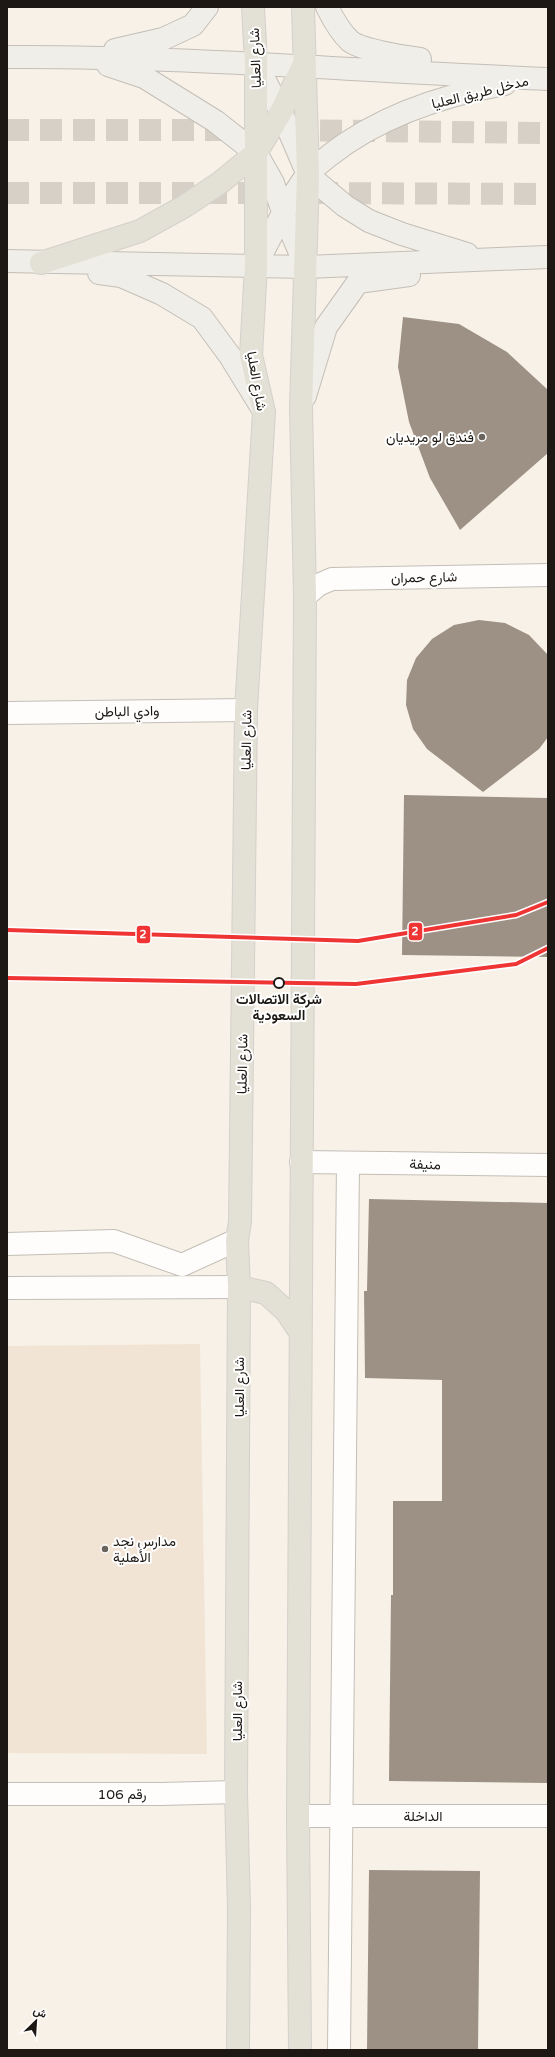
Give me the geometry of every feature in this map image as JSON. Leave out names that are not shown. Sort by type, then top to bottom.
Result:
[{"type":"main road","points":[[84,57],[163,39],[193,24],[207,7]]},
{"type":"main road","name":"شارع العليا","points":[[238,2050],[239,1908],[236,1792],[239,1287],[237,1240],[240,1222],[246,710],[264,412],[251,355],[256,265],[256,63],[253,7]]},
{"type":"main road","points":[[300,2050],[298,1816],[305,596],[301,408],[308,175],[303,7]]},
{"type":"main road","points":[[328,7],[334,20],[351,42],[386,54],[542,78]]},
{"type":"main road","points":[[7,57],[84,57],[256,63],[542,78]]},
{"type":"main road","points":[[84,57],[144,77],[216,122],[256,153],[273,183],[284,215],[306,267]]},
{"type":"main road","points":[[256,63],[281,112],[308,175],[345,206],[369,221],[402,234],[467,254],[548,257]]},
{"type":"main road","points":[[41,263],[140,231],[185,206],[220,182],[256,153],[281,112],[304,65]]},
{"type":"main road","name":"مدخل طريق العليا","points":[[256,265],[308,175],[345,143],[391,119],[449,97],[489,87],[542,78]]},
{"type":"main road","points":[[7,261],[41,263],[256,265],[306,267],[548,257]]},
{"type":"main road","points":[[301,408],[326,327],[358,282],[548,257]]},
{"type":"main road","points":[[41,263],[121,276],[162,294],[202,318],[230,356],[264,412]]},
{"type":"main road","points":[[239,1287],[266,1293],[286,1311],[300,1332]]},
{"type":"street","name":"شارع حمران","points":[[305,596],[318,585],[332,579],[548,574]]},
{"type":"street","name":"وادي الباطن","points":[[7,713],[246,710]]},
{"type":"street","name":"منيفة","points":[[301,1162],[548,1165]]},
{"type":"street","points":[[339,2050],[348,1163]]},
{"type":"street","points":[[7,1244],[114,1241],[182,1265],[237,1240]]},
{"type":"street","points":[[7,1288],[239,1287]]},
{"type":"street","name":"رقم 106","points":[[7,1794],[162,1794],[236,1792]]},
{"type":"street","name":"الداخلة","points":[[298,1816],[548,1816]]},
{"type":"shaded area","name":"مدارس نجد الأهلية","points":[[200,1344],[207,1754],[7,1753],[7,1346]]},
{"type":"building","name":"فندق لو مريديان","points":[[403,317],[459,324],[507,352],[548,390],[548,453],[460,530],[430,478],[409,422],[398,367]]},
{"type":"building","points":[[479,620],[505,623],[529,635],[548,655],[548,737],[539,749],[483,792],[427,749],[413,729],[406,705],[407,680],[416,658],[432,639],[454,625]]},
{"type":"building","points":[[404,795],[548,798],[548,957],[402,955]]},
{"type":"building","points":[[369,1199],[548,1203],[548,1783],[389,1781],[391,1595],[393,1595],[393,1501],[442,1501],[442,1380],[365,1378],[364,1291],[367,1291]]},
{"type":"building","points":[[369,1870],[480,1871],[478,2050],[367,2050]]},
{"type":"tunnel","points":[[7,130],[237,130]]},
{"type":"tunnel","points":[[287,130],[548,133]]},
{"type":"tunnel","points":[[7,193],[276,193]]},
{"type":"tunnel","points":[[316,193],[548,194]]},
{"type":"transit line","name":"2","points":[[7,930],[358,941],[516,915],[548,902]]},
{"type":"transit line","name":"2","points":[[7,978],[356,984],[516,964],[548,948]]},
{"type":"place","name":"فندق لو مريديان","points":[[482,437]]},
{"type":"place","name":"شركة الاتصالات السعودية","points":[[279,983]]},
{"type":"place","name":"مدارس نجد الأهلية","points":[[105,1549]]}]
